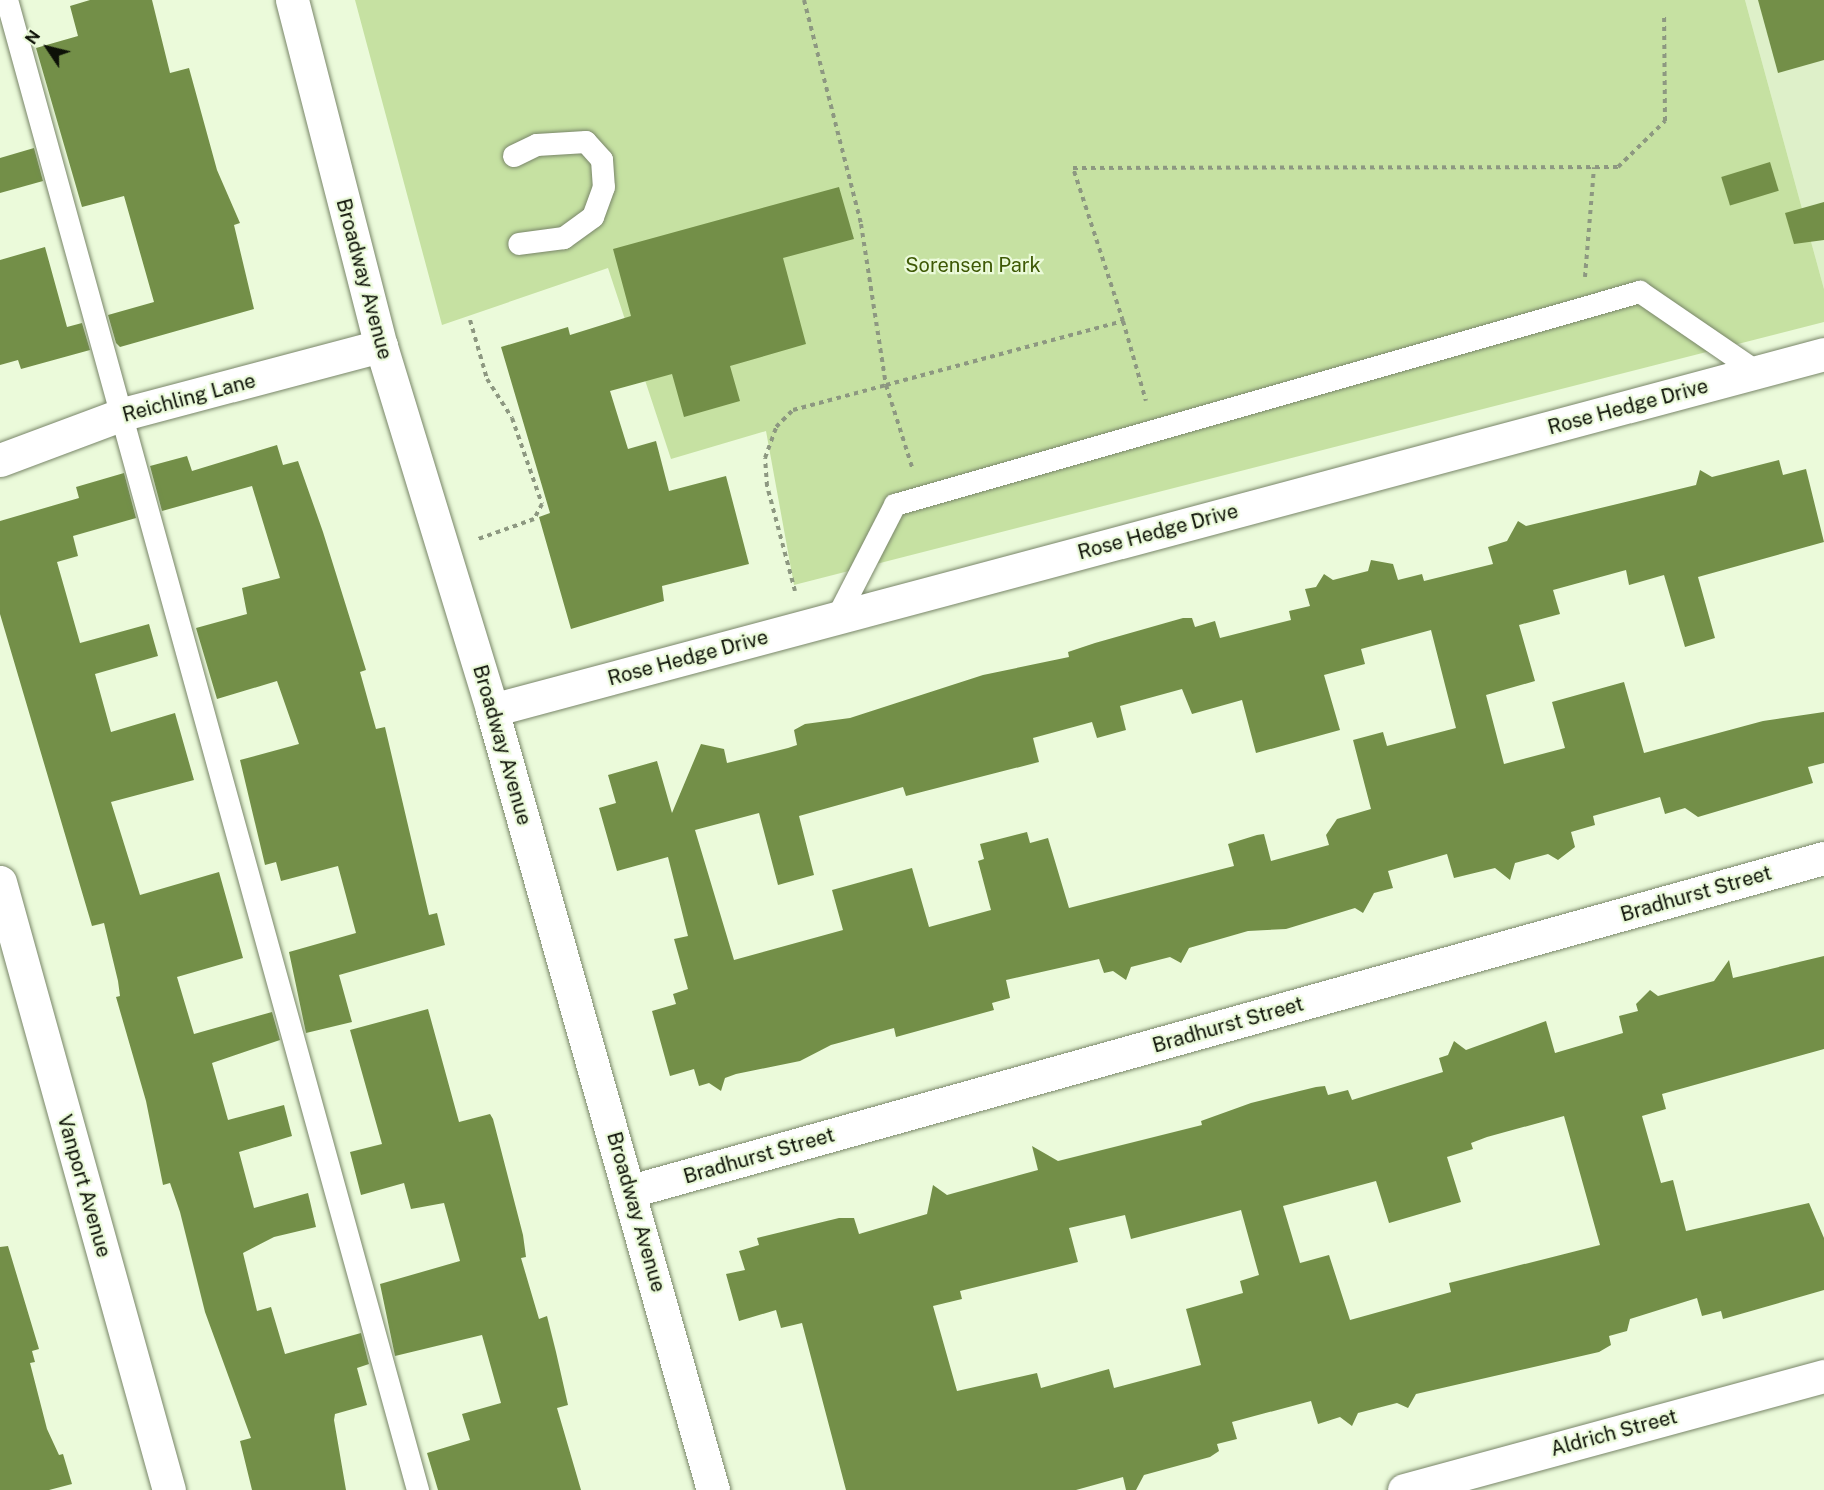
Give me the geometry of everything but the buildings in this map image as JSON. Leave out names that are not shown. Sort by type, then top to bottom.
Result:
[{"type":"street","name":"Broadway Avenue","points":[[292,0],[381,346],[492,710],[631,1191],[713,1490]]},
{"type":"street","name":"Reichling Lane","points":[[0,460],[123,414],[381,346]]},
{"type":"street","name":"Rose Hedge Drive","points":[[492,710],[1824,354]]},
{"type":"street","name":"Bradhurst Street","points":[[631,1191],[1824,858]]},
{"type":"street","name":"Vanport Avenue","points":[[0,882],[169,1490]]},
{"type":"street","name":"Aldrich Street","points":[[1404,1490],[1824,1376]]},
{"type":"lane","points":[[7,0],[418,1490]]},
{"type":"lane","points":[[514,156],[565,140],[586,142],[602,160],[604,187],[593,217],[564,238],[519,244]]},
{"type":"lane","points":[[837,618],[895,505],[920,495],[1154,428],[1640,292],[1757,372]]},
{"type":"path","points":[[804,0],[858,213],[886,385],[920,495]]},
{"type":"path","points":[[1154,428],[1123,321],[1073,168],[1618,167],[1665,121],[1664,16]]},
{"type":"path","points":[[1583,308],[1594,167]]},
{"type":"path","points":[[443,551],[534,519],[542,504],[512,418],[487,380],[470,320]]},
{"type":"path","points":[[805,627],[767,486],[765,458],[776,427],[792,410],[1123,321]]},
{"type":"shaded area","points":[[1745,0],[1824,0],[1824,289]]},
{"type":"green space","name":"Sorensen Park","points":[[355,0],[1745,0],[1824,289],[1824,322],[794,585],[766,431],[671,459],[608,268],[442,325]]}]
